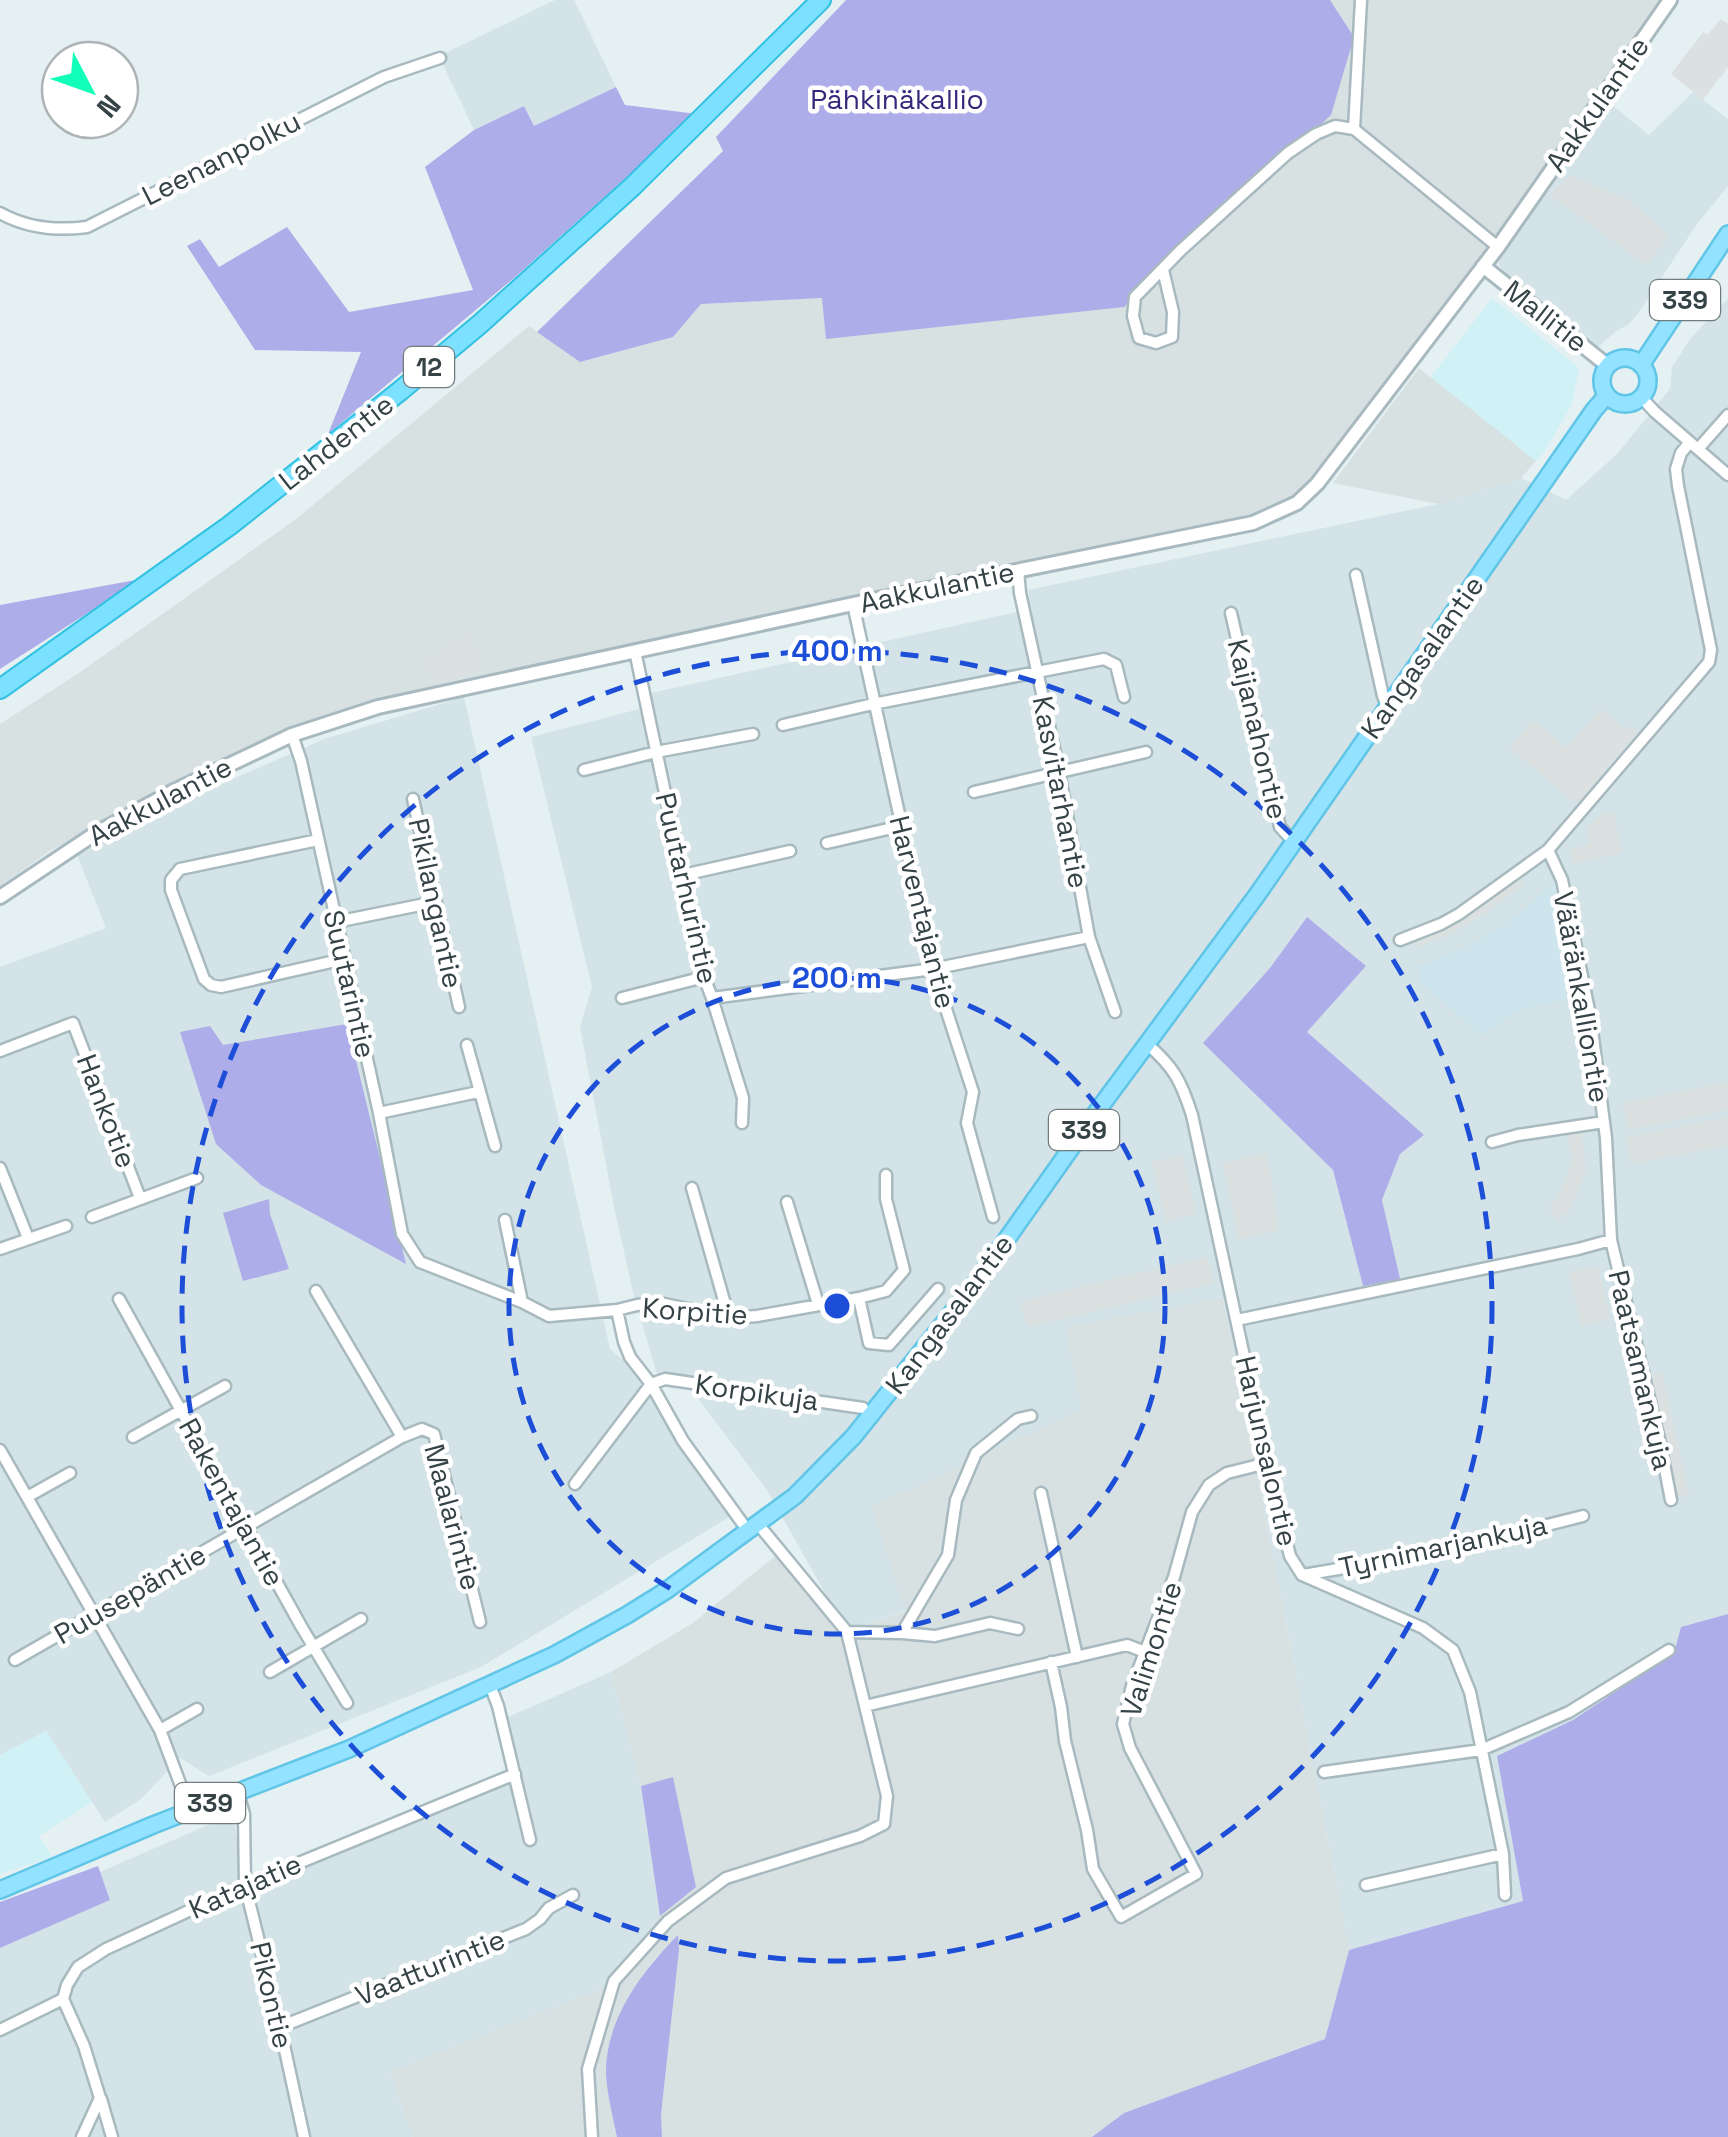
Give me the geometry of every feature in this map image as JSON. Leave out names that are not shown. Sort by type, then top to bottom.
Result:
[{"type":"highway","name":"Lahdentie","points":[[0,688],[228,526],[414,380],[632,186],[820,0]]},
{"type":"main road","name":"339","points":[[1641,365],[1728,234]]},
{"type":"main road","points":[[1622,358],[1641,365],[1648,385],[1641,397],[1628,404],[1607,396],[1602,379],[1608,366],[1622,358]]},
{"type":"main road","name":"Kangasalantie","points":[[0,1890],[190,1810],[349,1749],[554,1656],[694,1572],[794,1496],[886,1398],[975,1284],[1218,950],[1607,396]]},
{"type":"street","points":[[1354,130],[1361,0]]},
{"type":"street","name":"Aakkulantie","points":[[0,897],[94,835],[172,792],[292,736],[378,707],[853,604],[1253,523],[1297,503],[1317,484],[1498,246],[1670,0]]},
{"type":"street","name":"Leenanpolku","points":[[0,213],[33,226],[61,231],[87,227],[384,77],[440,58]]},
{"type":"street","points":[[1163,270],[1173,312],[1172,336],[1156,343],[1140,338],[1134,316],[1135,297],[1181,250],[1288,152],[1335,126],[1354,130],[1498,246]]},
{"type":"street","name":"Mallitie","points":[[1483,266],[1608,366]]},
{"type":"street","points":[[1641,397],[1728,475]]},
{"type":"street","points":[[1400,940],[1459,914],[1548,850],[1709,662],[1712,650],[1684,524],[1676,468],[1681,453],[1728,414]]},
{"type":"street","name":"Kasvitarhantie","points":[[1018,570],[1089,937],[1114,1012]]},
{"type":"street","points":[[1356,575],[1387,706]]},
{"type":"street","name":"Harventajantie","points":[[853,604],[933,969],[973,1092],[967,1123],[993,1217]]},
{"type":"street","name":"Kaijanahontie","points":[[1231,612],[1280,827],[1293,840]]},
{"type":"street","name":"Puutarhurintie","points":[[634,651],[704,977],[742,1098],[742,1123]]},
{"type":"street","points":[[783,726],[873,704],[1104,659],[1116,665],[1124,697]]},
{"type":"street","points":[[584,770],[753,734]]},
{"type":"street","name":"Suutarintie","points":[[292,736],[302,761],[380,1113],[402,1234]]},
{"type":"street","points":[[974,792],[1146,752]]},
{"type":"street","name":"Pikilangantie","points":[[413,799],[459,1008]]},
{"type":"street","points":[[827,843],[901,826]]},
{"type":"street","points":[[318,840],[180,868],[171,880],[171,890],[204,979],[211,985],[222,987],[344,959]]},
{"type":"street","name":"Vääränkalliontie","points":[[1548,850],[1562,880],[1590,1015],[1604,1122],[1611,1240]]},
{"type":"street","points":[[684,875],[790,851]]},
{"type":"street","points":[[336,922],[434,902]]},
{"type":"street","points":[[712,998],[933,969],[1089,937]]},
{"type":"street","points":[[622,998],[704,977]]},
{"type":"street","name":"Hankotie","points":[[0,1051],[73,1024],[140,1198]]},
{"type":"street","name":"Harjunsalontie","points":[[1147,1044],[1170,1063],[1192,1115],[1290,1556],[1302,1575],[1423,1628],[1454,1650],[1470,1692],[1504,1854],[1505,1895]]},
{"type":"street","points":[[468,1045],[495,1146]]},
{"type":"street","points":[[380,1113],[478,1092]]},
{"type":"street","points":[[1492,1142],[1604,1122]]},
{"type":"street","points":[[0,1168],[28,1238]]},
{"type":"street","name":"Korpitie","points":[[402,1234],[420,1262],[550,1316],[660,1303],[730,1318],[757,1316],[886,1290],[904,1270],[886,1199],[886,1175]]},
{"type":"street","name":"Hankotie","points":[[92,1218],[197,1178]]},
{"type":"street","points":[[692,1188],[730,1318]]},
{"type":"street","points":[[788,1202],[818,1304]]},
{"type":"street","points":[[505,1220],[522,1302]]},
{"type":"street","points":[[0,1249],[66,1226]]},
{"type":"street","points":[[1238,1320],[1611,1240]]},
{"type":"street","name":"Paatsamankuja","points":[[1611,1240],[1671,1500]]},
{"type":"street","points":[[860,1298],[870,1342],[889,1344],[938,1289]]},
{"type":"street","name":"Maalarintie","points":[[316,1290],[402,1437],[422,1428],[434,1434],[480,1622]]},
{"type":"street","name":"Rakentajantie","points":[[119,1299],[348,1703]]},
{"type":"street","name":"Korpitie","points":[[617,1310],[630,1358],[651,1384],[683,1441],[753,1528],[847,1632]]},
{"type":"street","name":"Korpikuja","points":[[651,1384],[664,1379],[863,1408]]},
{"type":"street","points":[[575,1484],[651,1384]]},
{"type":"street","points":[[133,1436],[225,1386]]},
{"type":"street","points":[[902,1633],[948,1555],[956,1500],[976,1453],[1018,1419],[1032,1416]]},
{"type":"street","name":"Puusepäntie","points":[[15,1660],[402,1437]]},
{"type":"street","points":[[0,1450],[160,1730],[190,1810]]},
{"type":"street","name":"Valimontie","points":[[1052,1662],[1093,1869],[1120,1916],[1196,1874],[1130,1748],[1124,1724],[1132,1686],[1174,1578],[1192,1512],[1209,1485],[1227,1474],[1267,1463]]},
{"type":"street","points":[[27,1497],[70,1473]]},
{"type":"street","points":[[1041,1492],[1077,1656]]},
{"type":"street","name":"Tyrnimarjankuja","points":[[1302,1575],[1444,1551],[1583,1516]]},
{"type":"street","points":[[270,1672],[361,1619]]},
{"type":"street","points":[[592,2137],[588,2069],[614,1981],[668,1922],[726,1878],[860,1836],[884,1824],[887,1796],[847,1632],[935,1636],[990,1623],[1018,1629]]},
{"type":"street","points":[[865,1706],[1127,1645],[1145,1652]]},
{"type":"street","points":[[1324,1772],[1482,1750],[1569,1712],[1669,1650]]},
{"type":"street","points":[[490,1685],[530,1840]]},
{"type":"street","points":[[160,1730],[198,1710]]},
{"type":"street","name":"Katajatie","points":[[63,2000],[78,1967],[106,1949],[245,1886],[515,1774]]},
{"type":"street","name":"Pikontie","points":[[238,1793],[244,1814],[245,1886],[304,2137]]},
{"type":"street","points":[[1366,1885],[1504,1854]]},
{"type":"street","name":"Vaatturintie","points":[[280,2027],[526,1928],[572,1896]]},
{"type":"street","points":[[0,2030],[63,2000],[84,2046],[112,2137]]},
{"type":"street","points":[[82,2137],[100,2098]]},
{"type":"shaded area","points":[[555,0],[574,0],[616,87],[534,126],[524,106],[474,130],[439,56]]},
{"type":"shaded area","points":[[1330,0],[1670,0],[1498,247],[1317,484],[1266,518],[291,730],[196,772],[50,851],[0,886],[0,724],[295,520],[529,326],[581,362],[673,337],[701,304],[823,298],[826,338],[1354,37]]},
{"type":"shaded area","points":[[1721,19],[1728,24],[1728,67],[1703,100],[1671,74],[1703,32],[1707,35]]},
{"type":"shaded area","points":[[1693,92],[1728,119],[1728,186],[1697,224],[1639,312],[1597,348],[1507,278],[1499,264],[1498,247],[1602,97],[1649,135]]},
{"type":"shaded area","points":[[1570,175],[1626,199],[1658,225],[1668,237],[1647,265],[1550,195]]},
{"type":"shaded area","points":[[1492,298],[1579,368],[1572,404],[1536,461],[1430,378]]},
{"type":"shaded area","points":[[1728,299],[1728,1614],[1681,1627],[1675,1653],[1573,1720],[1497,1756],[1523,1901],[1349,1950],[1223,1298],[1082,1409],[873,1507],[906,1610],[847,1632],[767,1490],[690,1388],[659,1381],[614,1207],[580,1027],[592,987],[531,737],[651,706],[651,693],[1030,609],[1028,590],[1438,504],[1521,478],[1566,500],[1617,454],[1670,389],[1672,367],[1691,338]],"holes":[[[1307,917],[1366,966],[1307,1032],[1423,1135],[1400,1154],[1382,1200],[1399,1279],[1363,1286],[1333,1170],[1284,1121],[1270,968]]]},
{"type":"shaded area","points":[[1419,368],[1536,461],[1521,478],[1438,504],[1333,483]]},
{"type":"shaded area","points":[[470,635],[483,668],[434,684],[426,662]]},
{"type":"shaded area","points":[[464,697],[610,1349],[651,1384],[736,1513],[481,1667],[209,1776],[180,1758],[141,1799],[105,1822],[46,1731],[0,1755],[0,967],[106,928],[77,855],[153,814],[324,739]]},
{"type":"shaded area","points":[[1600,709],[1625,730],[1630,725],[1638,732],[1577,804],[1509,747],[1533,720],[1567,748]]},
{"type":"shaded area","points":[[1614,813],[1622,853],[1572,864],[1570,850],[1589,844],[1587,828],[1599,815]]},
{"type":"shaded area","points":[[1518,877],[1524,883],[1493,908],[1447,936],[1416,948],[1412,940],[1456,920]]},
{"type":"shaded area","points":[[1554,881],[1580,996],[1520,1010],[1481,1036],[1418,980],[1418,966],[1490,934]]},
{"type":"shaded area","points":[[1728,1082],[1728,1110],[1628,1130],[1623,1103]]},
{"type":"shaded area","points":[[1728,1117],[1728,1145],[1631,1164],[1626,1137]]},
{"type":"shaded area","points":[[1581,1126],[1586,1171],[1570,1210],[1558,1220],[1551,1207],[1565,1183],[1572,1159],[1566,1128]]},
{"type":"shaded area","points":[[1267,1153],[1279,1230],[1239,1239],[1223,1163]]},
{"type":"shaded area","points":[[1182,1155],[1196,1213],[1166,1221],[1152,1162]]},
{"type":"shaded area","points":[[1207,1257],[1213,1283],[1027,1327],[1021,1301]]},
{"type":"shaded area","points":[[1598,1266],[1610,1319],[1581,1326],[1569,1272]]},
{"type":"shaded area","points":[[1223,1298],[1349,1950],[1325,2039],[1124,2113],[1093,2137],[662,2137],[679,1950],[677,1936],[652,1962],[631,1993],[612,2034],[606,2073],[617,2137],[413,2137],[390,2072],[601,1989],[660,1916],[695,1887],[673,1778],[641,1786],[611,1672],[693,1623],[785,1548],[847,1632],[905,1611],[872,1507],[1082,1409],[1065,1327]]},
{"type":"shaded area","points":[[1662,1373],[1689,1495],[1677,1498],[1649,1376]]},
{"type":"shaded area","points":[[611,1672],[641,1786],[660,1916],[601,1989],[390,2072],[413,2137],[0,2137],[0,1948],[110,1900],[100,1872],[233,1814],[245,1885],[514,1774],[501,1720]]},
{"type":"shaded area","points":[[46,1731],[92,1802],[39,1836],[52,1857],[0,1874],[0,1755]]},
{"type":"green space","name":"Pähkinäkallio","points":[[846,0],[1330,0],[1354,37],[1331,115],[1124,307],[826,339],[822,298],[701,304],[673,337],[580,362],[537,332],[723,151],[716,137]]},
{"type":"green space","points":[[616,87],[625,105],[697,114],[514,278],[328,434],[361,352],[255,350],[187,246],[200,239],[219,267],[287,227],[349,312],[473,290],[425,167],[474,130],[524,106],[534,126]]},
{"type":"green space","points":[[141,579],[0,669],[0,605]]},
{"type":"green space","points":[[1307,917],[1366,966],[1307,1032],[1424,1135],[1400,1154],[1382,1200],[1400,1279],[1363,1286],[1333,1170],[1203,1043],[1270,968]]},
{"type":"green space","points":[[347,1024],[406,1264],[261,1185],[216,1144],[180,1032],[210,1026],[223,1045]]},
{"type":"green space","points":[[269,1199],[270,1214],[289,1269],[243,1281],[223,1213]]},
{"type":"green space","points":[[1728,1614],[1728,2137],[1092,2137],[1124,2113],[1325,2039],[1349,1950],[1523,1901],[1497,1756],[1573,1720],[1674,1653],[1681,1627]]},
{"type":"green space","points":[[673,1777],[696,1887],[660,1916],[641,1786]]},
{"type":"green space","points":[[98,1866],[110,1900],[0,1948],[0,1902]]},
{"type":"green space","points":[[678,1935],[662,2137],[617,2137],[606,2074],[612,2035],[639,1981]]}]
